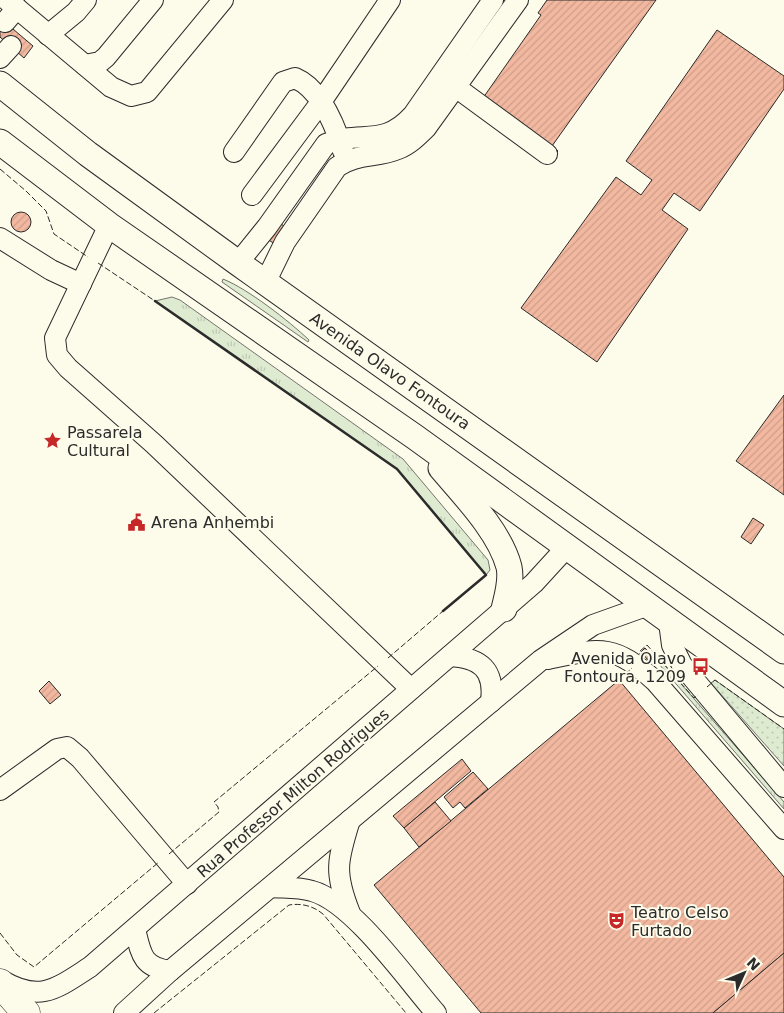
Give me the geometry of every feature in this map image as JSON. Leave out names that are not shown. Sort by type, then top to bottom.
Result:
[{"type":"highway","points":[[0,984],[26,1013]]},
{"type":"main road","name":"Avenida Olavo Fontoura","points":[[0,84],[88,154],[238,263],[784,651]]},
{"type":"main road","points":[[0,142],[109,224],[415,437],[646,606],[784,704]]},
{"type":"main road","points":[[415,437],[468,499],[502,550],[509,568],[504,609]]},
{"type":"main road","points":[[466,474],[490,441]]},
{"type":"street","points":[[10,10],[16,41],[48,35],[70,17],[86,0]]},
{"type":"street","points":[[85,65],[100,62],[106,57],[152,0]]},
{"type":"street","points":[[48,35],[111,87],[131,96],[147,92],[222,0]]},
{"type":"street","points":[[252,194],[321,102],[390,0]]},
{"type":"street","points":[[265,282],[285,242],[337,167],[346,160],[397,150],[412,141],[426,128],[474,27],[493,0]]},
{"type":"street","points":[[238,263],[267,227],[326,144],[339,139],[388,135],[402,128],[490,39],[518,0]]},
{"type":"street","points":[[474,27],[490,39]]},
{"type":"street","points":[[234,152],[283,82],[294,78],[312,88],[321,102],[339,139],[346,160]]},
{"type":"street","points":[[448,82],[547,154]]},
{"type":"street","points":[[109,224],[55,338],[54,349],[62,362],[154,444],[411,689]]},
{"type":"street","points":[[0,238],[51,270],[81,284]]},
{"type":"street","name":"Rua Professor Milton Rodrigues","points":[[0,979],[27,992],[40,993],[54,990],[90,967],[534,583],[566,548]]},
{"type":"street","points":[[124,1013],[170,972],[541,660],[593,625],[646,606]]},
{"type":"street","points":[[669,622],[672,645],[682,665],[784,787]]},
{"type":"street","points":[[541,660],[589,650],[606,651],[632,660],[655,681],[784,829]]},
{"type":"street","points":[[450,656],[468,658],[482,666],[491,681],[491,702]]},
{"type":"street","points":[[0,790],[57,748],[67,747],[80,758],[188,884]]},
{"type":"street","points":[[350,820],[338,871],[340,887],[350,913]]},
{"type":"street","points":[[271,887],[313,891],[329,898],[350,913],[436,1013]]},
{"type":"street","points":[[135,929],[143,957],[150,965],[170,972]]},
{"type":"green space","points":[[223,279],[268,306],[301,332],[309,340],[308,342],[222,282]]},
{"type":"green space","points":[[172,297],[180,300],[403,459],[488,560],[490,570],[486,575],[397,469],[155,301]]},
{"type":"green space","points":[[655,654],[784,802],[784,809],[652,656]]},
{"type":"green space","points":[[715,680],[784,729],[784,766],[711,683]]},
{"type":"building","points":[[547,0],[656,0],[552,146],[558,151],[555,154],[483,98],[541,15],[538,13]]},
{"type":"building","points":[[0,18],[33,46],[24,58],[0,37]]},
{"type":"building","points":[[717,30],[784,76],[784,89],[700,211],[674,193],[662,210],[688,229],[597,362],[521,308],[616,177],[641,195],[652,180],[626,161]]},
{"type":"building","points":[[21,212],[28,215],[31,222],[28,229],[21,232],[14,229],[11,222],[14,215]]},
{"type":"building","points":[[279,222],[286,228],[275,244],[267,239]]},
{"type":"building","points":[[784,395],[784,495],[736,461]]},
{"type":"building","points":[[753,518],[764,525],[751,544],[741,537]]},
{"type":"building","points":[[645,648],[652,656],[648,660],[641,652]]},
{"type":"building","points":[[619,680],[784,877],[784,953],[713,1013],[481,1013],[374,885]]},
{"type":"building","points":[[49,681],[61,695],[50,704],[39,691]]},
{"type":"building","points":[[462,759],[471,771],[404,828],[393,816]]},
{"type":"building","points":[[473,772],[488,789],[465,808],[460,802],[453,808],[444,797]]},
{"type":"building","points":[[435,802],[451,821],[419,847],[404,828]]},
{"type":"building","points":[[784,953],[784,1013],[713,1013]]},
{"type":"fence","points":[[0,169],[46,211],[54,234],[88,257]]},
{"type":"fence","points":[[98,263],[155,301]]},
{"type":"fence","points":[[388,658],[443,611]]},
{"type":"fence","points":[[643,658],[639,652],[647,645],[694,698],[698,695]]},
{"type":"fence","points":[[169,854],[219,812],[214,802],[378,666]]},
{"type":"fence","points":[[619,680],[632,668]]},
{"type":"fence","points":[[707,687],[715,680],[784,729]]},
{"type":"fence","points":[[0,933],[17,955],[34,967],[159,862]]},
{"type":"fence","points":[[154,1013],[289,905],[298,904],[311,907],[323,914],[406,1013]]},
{"type":"wall","points":[[155,301],[397,469],[486,575],[443,611]]},
{"type":"place","name":"Passarela Cultural","points":[[53,441]]},
{"type":"place","name":"Arena Anhembi","points":[[137,522]]},
{"type":"place","name":"Avenida Olavo Fontoura, 1209","points":[[700,667]]},
{"type":"place","name":"Teatro Celso Furtado","points":[[617,921]]}]
